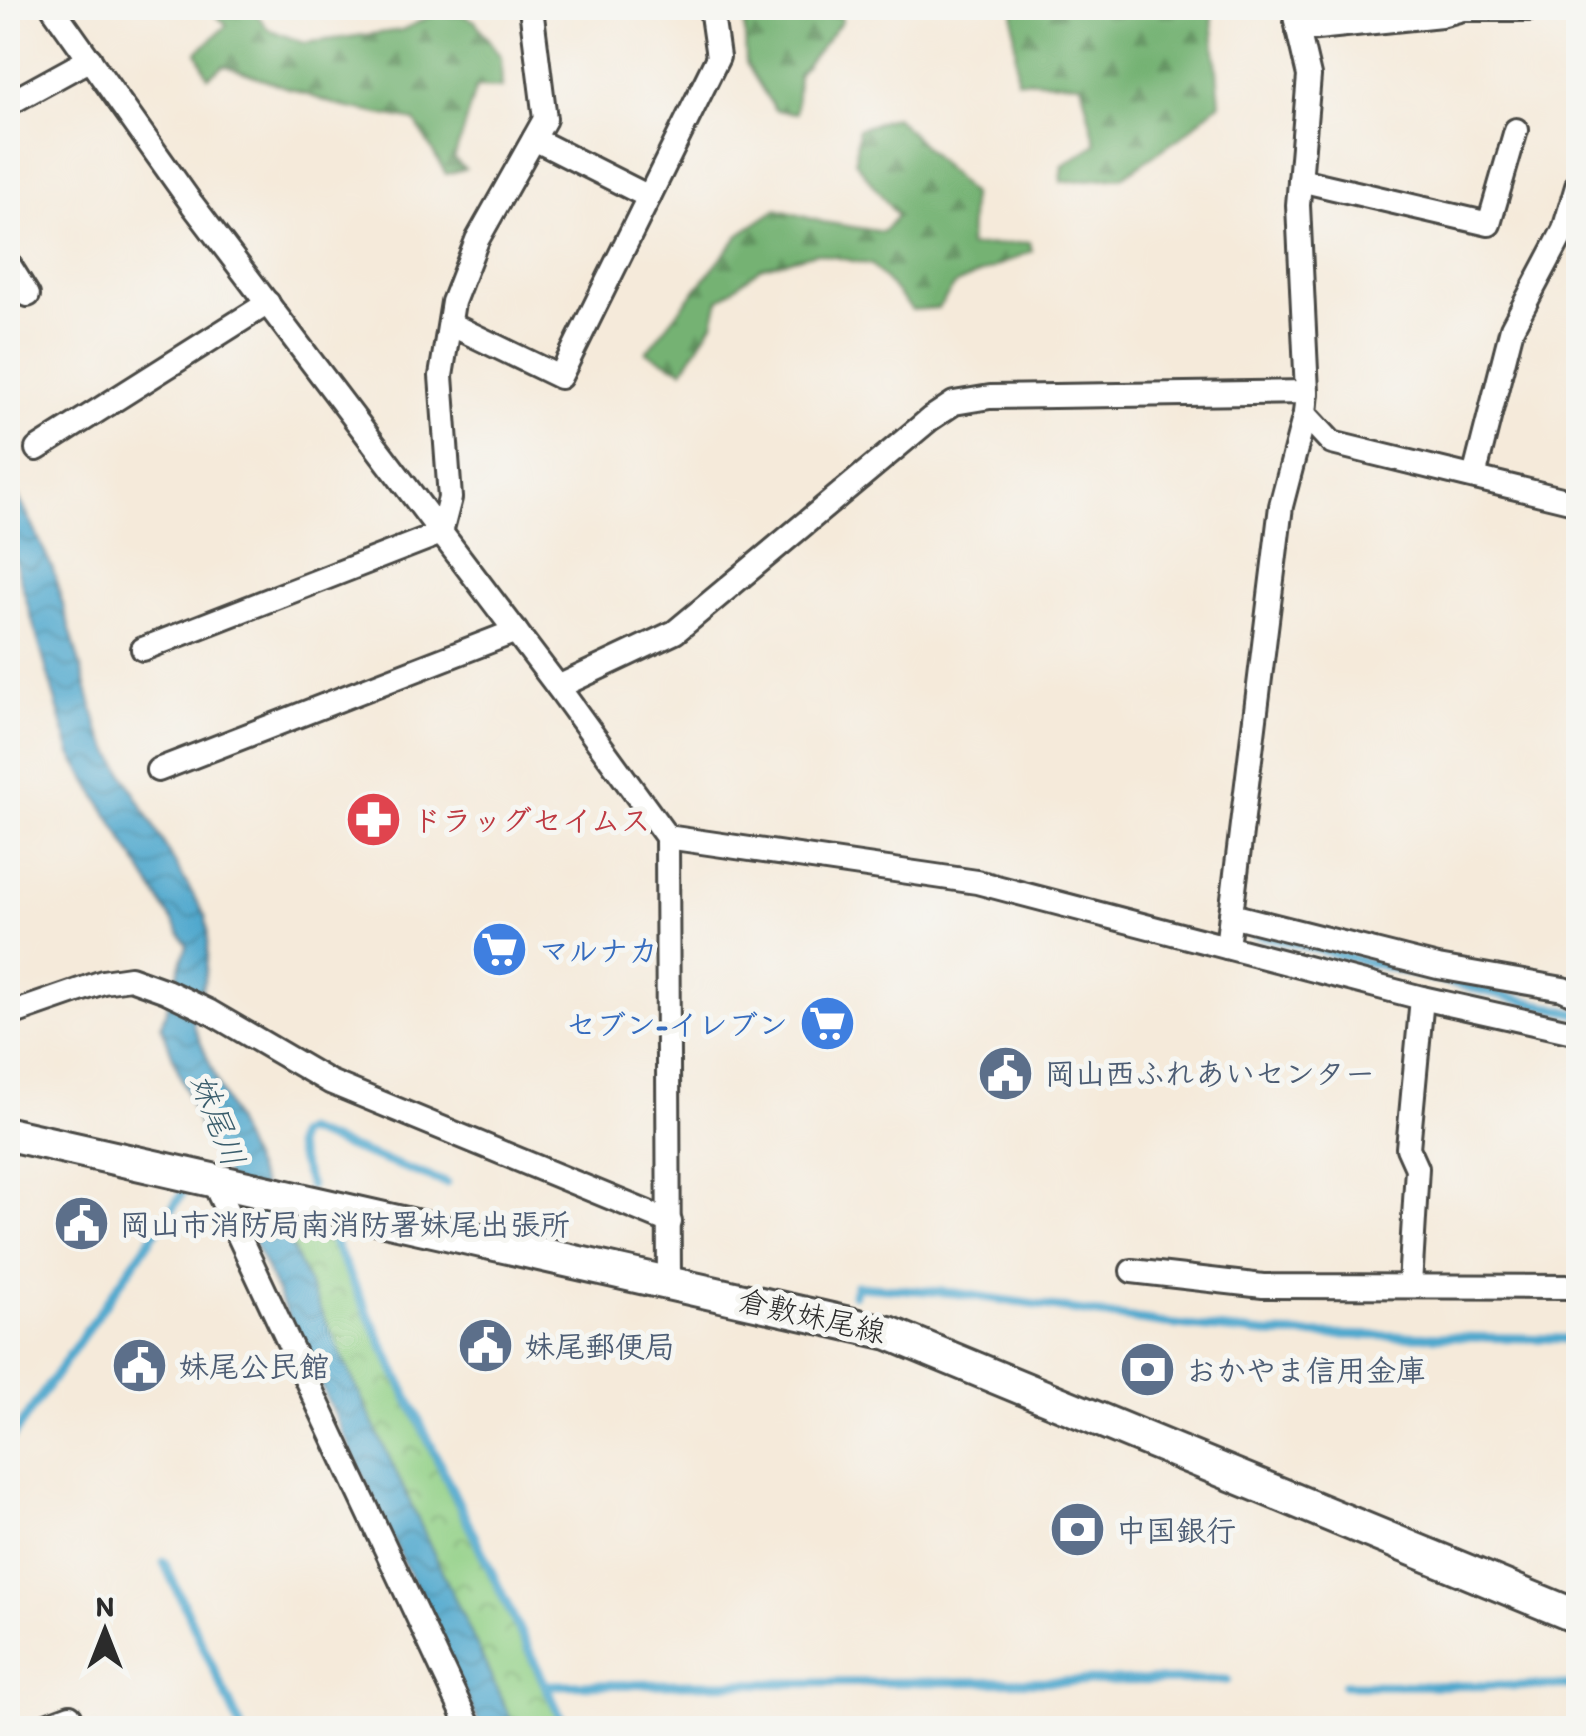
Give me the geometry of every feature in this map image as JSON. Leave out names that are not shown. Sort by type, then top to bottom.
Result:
[{"type":"main road","name":"倉敷妹尾線","points":[[8,1134],[889,1333],[1578,1617]]},
{"type":"street","points":[[53,8],[667,838],[669,1283]]},
{"type":"street","points":[[441,533],[450,498],[441,376],[454,302],[477,240],[545,120],[531,8]]},
{"type":"street","points":[[450,324],[560,377],[718,57],[711,8]]},
{"type":"street","points":[[1226,947],[1281,506],[1306,403],[1298,205],[1309,76],[1296,19],[1442,16],[1463,10],[1530,9]]},
{"type":"street","points":[[8,104],[90,59]]},
{"type":"street","points":[[1300,180],[1489,224],[1516,130]]},
{"type":"street","points":[[534,139],[649,197]]},
{"type":"street","points":[[1474,477],[1512,328],[1564,230],[1578,183]]},
{"type":"street","points":[[8,263],[28,295]]},
{"type":"street","points":[[37,449],[268,303]]},
{"type":"street","points":[[558,686],[675,632],[954,403],[990,397],[1306,403]]},
{"type":"street","points":[[1306,403],[1332,442],[1578,502]]},
{"type":"street","points":[[143,649],[441,533]]},
{"type":"street","points":[[158,770],[516,631]]},
{"type":"street","points":[[667,838],[977,882],[1422,998],[1578,1033]]},
{"type":"street","points":[[1231,914],[1438,967],[1563,989],[1578,996]]},
{"type":"street","points":[[8,1015],[103,982],[130,978],[210,1012],[330,1082],[670,1222]]},
{"type":"street","points":[[1410,1286],[1417,1168],[1408,1148],[1422,998]]},
{"type":"street","points":[[219,1181],[460,1726]]},
{"type":"street","points":[[1132,1271],[1263,1286],[1578,1287]]},
{"type":"street","points":[[38,1728],[70,1716]]},
{"type":"green space","points":[[207,8],[252,8],[268,29],[304,43],[402,30],[448,8],[475,21],[501,57],[502,88],[476,87],[454,159],[465,169],[446,174],[415,121],[339,106],[224,65],[208,77],[197,52],[227,25]]},
{"type":"green space","points":[[744,8],[840,8],[842,21],[798,75],[796,113],[775,110],[746,63]]},
{"type":"green space","points":[[1013,8],[1211,8],[1220,103],[1182,136],[1122,177],[1061,182],[1063,165],[1096,144],[1081,83],[1017,80]]},
{"type":"green space","points":[[895,117],[971,194],[969,247],[1030,242],[1032,251],[956,284],[938,308],[912,310],[872,265],[816,253],[760,268],[719,300],[713,323],[683,370],[646,352],[741,233],[777,209],[883,232],[897,216],[855,161],[858,129]]},
{"type":"green space","points":[[270,1233],[330,1242],[562,1728],[483,1728]]},
{"type":"water","name":"妹尾川","points":[[8,479],[53,570],[99,731],[206,917],[206,971],[193,1024],[249,1156],[515,1728],[481,1728],[255,1245],[215,1150],[208,1150],[161,1025],[187,945],[71,754],[8,537]]},
{"type":"waterway","points":[[1254,934],[1578,1014]]},
{"type":"waterway","points":[[310,1186],[295,1146],[297,1136],[304,1131],[446,1183]]},
{"type":"waterway","points":[[8,1443],[182,1194]]},
{"type":"waterway","points":[[330,1234],[566,1728]]},
{"type":"waterway","points":[[854,1294],[856,1286],[955,1293],[1166,1324],[1266,1334],[1578,1339]]},
{"type":"waterway","points":[[164,1562],[241,1728]]},
{"type":"waterway","points":[[546,1685],[1227,1680]]},
{"type":"waterway","points":[[1344,1685],[1578,1686]]},
{"type":"place","name":"ドラッグセイムス","points":[[373,820]]},
{"type":"place","name":"マルナカ","points":[[500,950]]},
{"type":"place","name":"セブン-イレブン","points":[[827,1024]]},
{"type":"place","name":"岡山西ふれあいセンター","points":[[1006,1073]]},
{"type":"place","name":"岡山市消防局南消防署妹尾出張所","points":[[81,1224]]},
{"type":"place","name":"妹尾郵便局","points":[[486,1346]]},
{"type":"place","name":"妹尾公民館","points":[[140,1366]]},
{"type":"place","name":"おかやま信用金庫","points":[[1147,1370]]},
{"type":"place","name":"中国銀行","points":[[1077,1530]]}]
